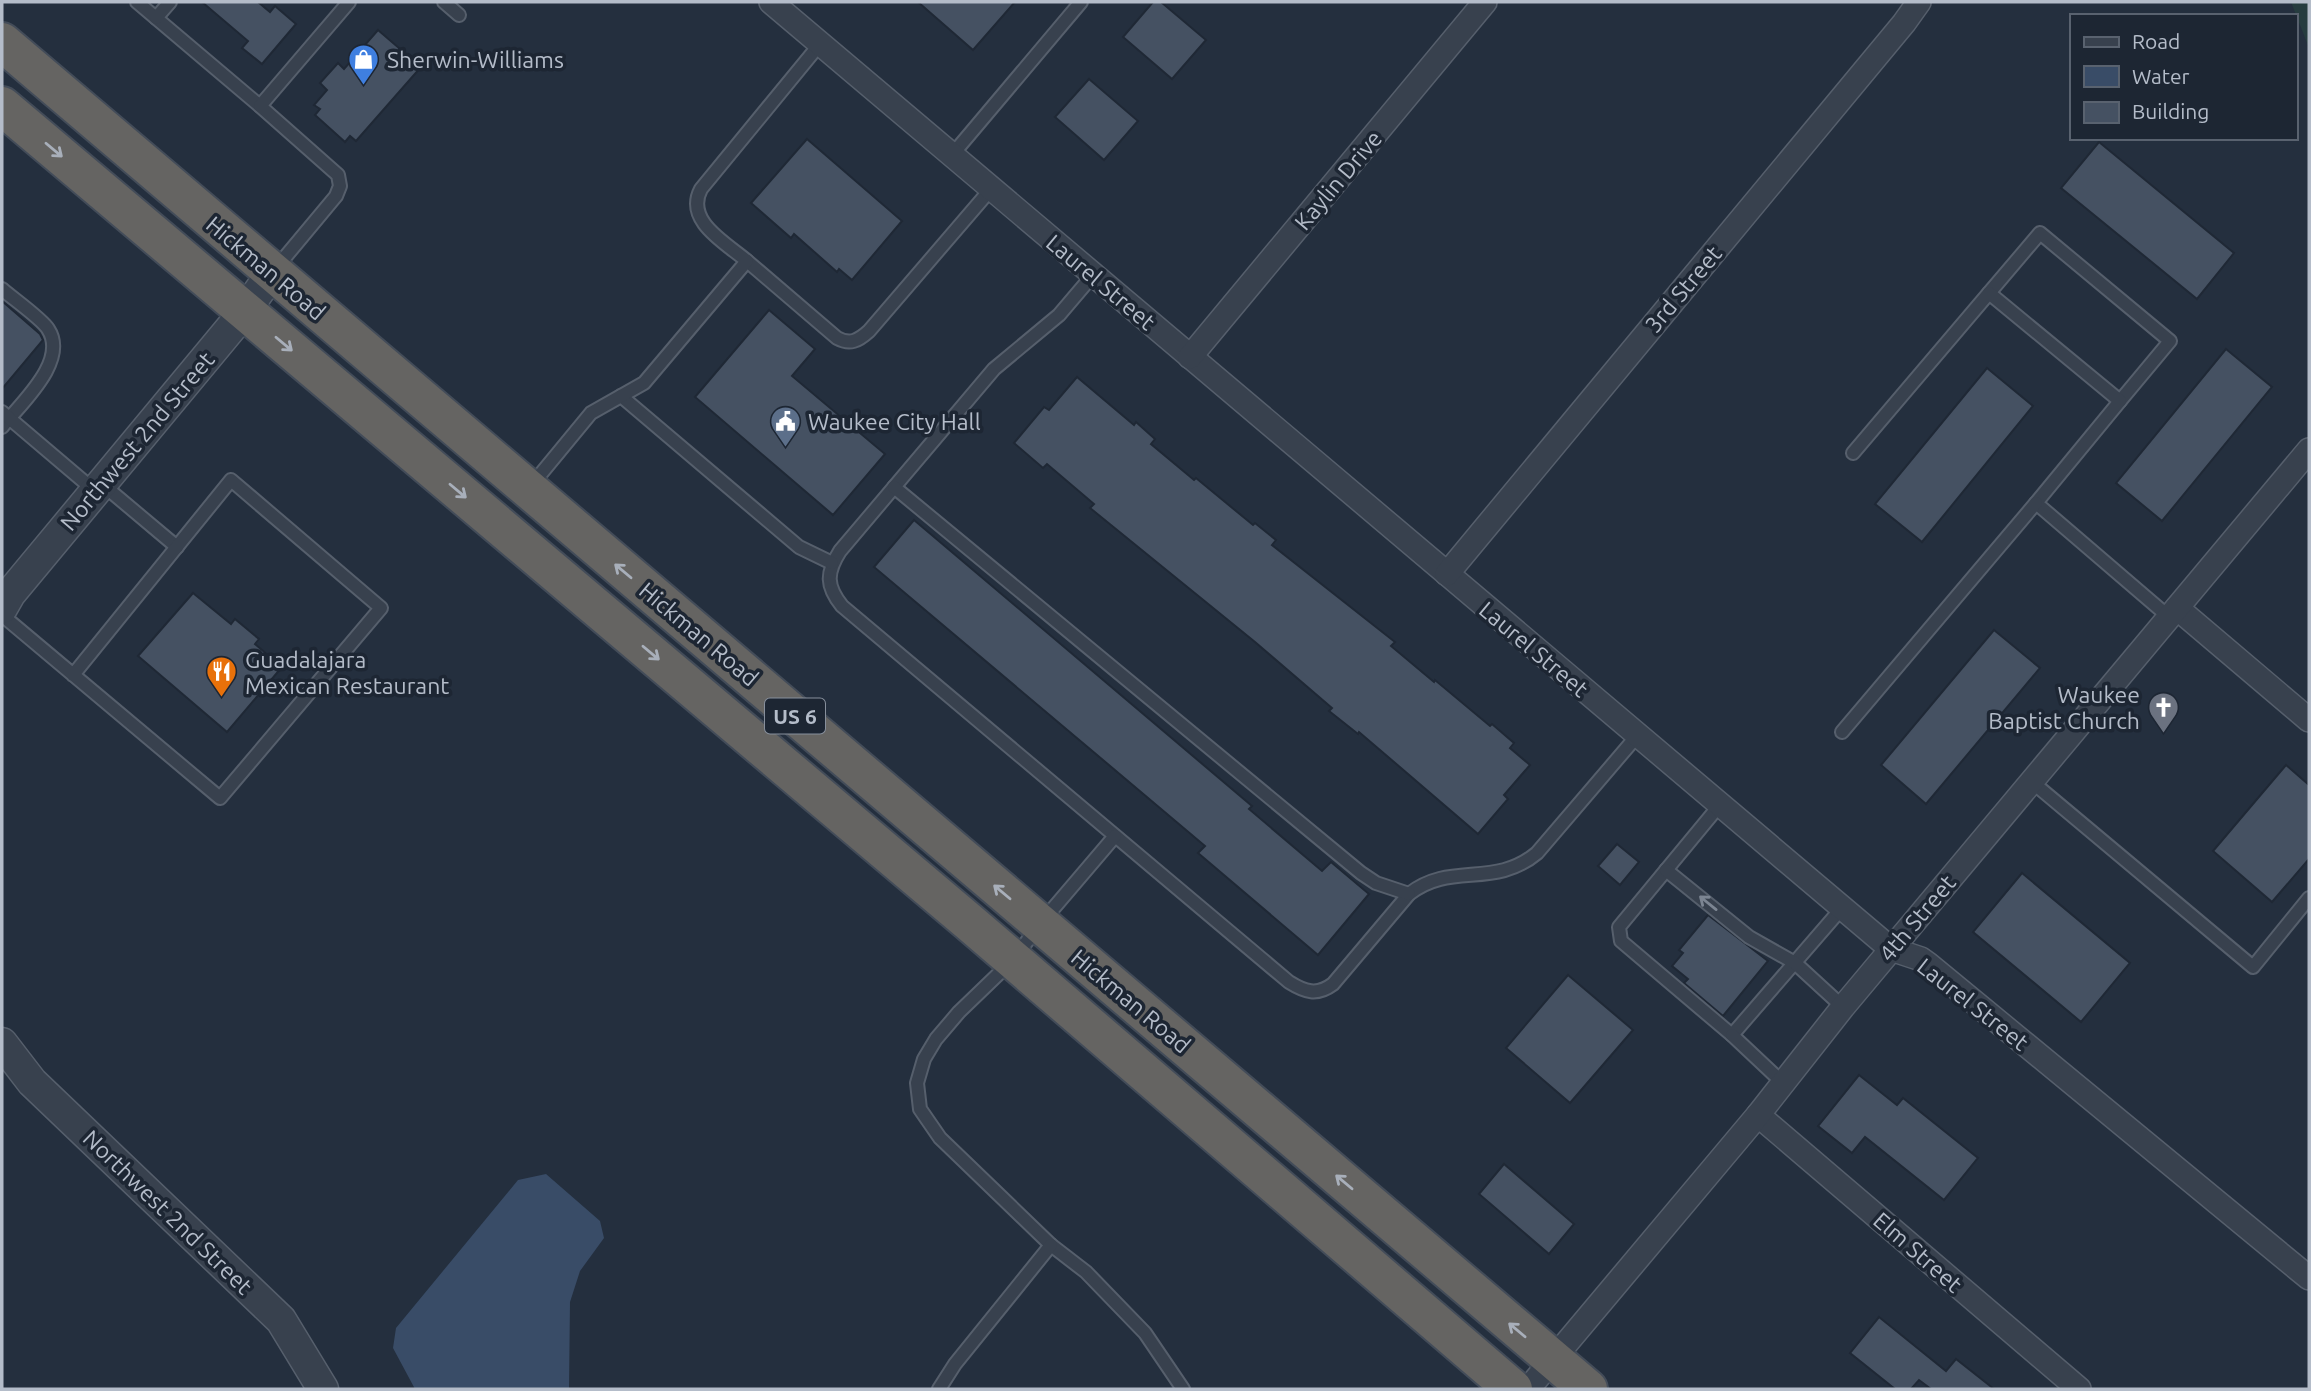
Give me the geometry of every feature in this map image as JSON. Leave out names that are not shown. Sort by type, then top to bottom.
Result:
[{"type":"highway","name":"Hickman Road","points":[[2,42],[1588,1389]]},
{"type":"highway","name":"Hickman Road","points":[[2,106],[1013,960],[1513,1389]]},
{"type":"street","name":"Laurel Street","points":[[771,2],[1891,949],[1921,959],[2309,1278]]},
{"type":"street","name":"Kaylin Drive","points":[[1191,358],[1485,2]]},
{"type":"street","name":"3rd Street","points":[[1447,574],[1919,2]]},
{"type":"street","name":"Northwest 2nd Street","points":[[2,608],[10,594],[245,311],[272,273]]},
{"type":"street","name":"4th Street","points":[[1528,1389],[1758,1115],[1891,949],[2309,450]]},
{"type":"street","points":[[2173,612],[2309,720]]},
{"type":"street","name":"Northwest 2nd Street","points":[[2,1044],[32,1082],[281,1320],[323,1389]]},
{"type":"street","name":"Elm Street","points":[[1758,1115],[2079,1389]]},
{"type":"lane","points":[[137,2],[338,175],[340,186],[336,196],[272,273]]},
{"type":"lane","points":[[156,18],[170,2]]},
{"type":"lane","points":[[260,106],[349,2]]},
{"type":"lane","points":[[444,2],[459,15]]},
{"type":"lane","points":[[952,155],[1081,2]]},
{"type":"lane","points":[[820,44],[696,198],[697,212],[703,224],[837,338],[844,342],[854,342],[869,331],[991,188]]},
{"type":"lane","points":[[1842,732],[2170,341],[2040,233],[1853,453]]},
{"type":"lane","points":[[528,490],[592,413],[644,383],[747,261]]},
{"type":"lane","points":[[1093,275],[1059,314],[994,369],[832,564],[829,579],[832,592],[842,606],[1289,982],[1313,993],[1324,991],[1333,984],[1409,894],[1422,884],[1440,878],[1511,870],[1537,853],[1637,736]]},
{"type":"lane","points":[[2,289],[48,328],[55,352],[47,371],[4,419],[177,547]]},
{"type":"lane","points":[[1989,293],[2120,401]]},
{"type":"lane","points":[[621,396],[799,547],[832,564]]},
{"type":"lane","points":[[2,615],[73,675],[220,798],[381,608],[231,480],[73,675]]},
{"type":"lane","points":[[894,487],[1360,873],[1376,884],[1409,894]]},
{"type":"lane","points":[[2036,503],[2173,612]]},
{"type":"lane","points":[[2031,781],[2253,967],[2309,898]]},
{"type":"lane","points":[[1719,806],[1619,928],[1621,941],[1732,1035],[1783,1083]]},
{"type":"lane","points":[[1115,836],[1013,960],[959,1012],[936,1039],[924,1059],[917,1083],[920,1109],[940,1138],[1051,1245],[1086,1272],[1145,1333],[1182,1389]]},
{"type":"lane","points":[[1666,870],[1749,937],[1795,963],[1843,1007]]},
{"type":"lane","points":[[1732,1035],[1842,908]]},
{"type":"lane","points":[[939,1389],[970,1345],[1051,1245]]},
{"type":"green space","points":[[2291,2],[2309,2],[2309,48],[2297,14]]},
{"type":"water","points":[[546,1174],[600,1221],[604,1238],[580,1271],[570,1302],[569,1389],[415,1389],[393,1348],[396,1328],[518,1180]]},
{"type":"building","points":[[202,2],[258,2],[270,12],[275,6],[296,24],[262,64],[242,48],[248,41]]},
{"type":"building","points":[[918,2],[1015,2],[973,50]]},
{"type":"building","points":[[1153,2],[1161,2],[1206,40],[1172,79],[1123,37]]},
{"type":"building","name":"Sherwin-Williams","points":[[378,30],[421,67],[356,141],[350,136],[345,142],[315,115],[320,109],[314,105],[327,90],[320,83],[338,63],[344,69]]},
{"type":"building","points":[[1089,79],[1138,121],[1104,160],[1055,117]]},
{"type":"building","points":[[807,139],[902,221],[852,280],[839,269],[837,272],[794,234],[791,238],[751,203]]},
{"type":"building","points":[[2099,142],[2234,253],[2197,299],[2061,188]]},
{"type":"building","points":[[2,301],[40,334],[43,340],[2,389]]},
{"type":"building","points":[[769,310],[815,349],[792,376],[885,454],[833,515],[695,397]]},
{"type":"building","points":[[2226,349],[2272,387],[2162,521],[2116,483]]},
{"type":"building","points":[[1987,368],[2033,406],[1922,542],[1875,504]]},
{"type":"building","points":[[1077,377],[1134,425],[1136,422],[1155,439],[1151,444],[1194,480],[1196,478],[1253,525],[1255,523],[1276,540],[1272,545],[1395,642],[1391,646],[1514,743],[1510,748],[1530,765],[1504,795],[1508,799],[1478,834],[1359,732],[1358,734],[1329,711],[1332,708],[1255,642],[1090,508],[1094,504],[1047,464],[1043,468],[1014,443],[1044,407],[1049,410]]},
{"type":"building","points":[[914,520],[1252,806],[1249,809],[1322,871],[1331,862],[1369,894],[1318,955],[1198,853],[1205,846],[874,567]]},
{"type":"building","name":"Guadalajara Mexican Restaurant","points":[[193,593],[231,624],[235,619],[259,639],[255,644],[282,667],[227,732],[138,656]]},
{"type":"building","points":[[1994,630],[2040,668],[1926,804],[1881,765]]},
{"type":"building","points":[[2286,765],[2309,785],[2309,859],[2272,902],[2213,851]]},
{"type":"building","points":[[1617,844],[1639,862],[1620,885],[1598,866]]},
{"type":"building","points":[[2022,873],[2130,963],[2081,1022],[1973,932]]},
{"type":"building","points":[[1708,915],[1768,961],[1723,1016],[1684,983],[1688,979],[1672,966],[1683,953],[1679,950]]},
{"type":"building","points":[[1568,975],[1633,1030],[1570,1103],[1506,1048]]},
{"type":"building","points":[[1859,1075],[1897,1105],[1903,1098],[1978,1158],[1944,1200],[1865,1137],[1852,1153],[1818,1126]]},
{"type":"building","points":[[1504,1164],[1574,1224],[1549,1254],[1479,1194]]},
{"type":"building","points":[[1879,1317],[1946,1371],[1956,1359],[1994,1389],[1931,1389],[1919,1380],[1911,1389],[1895,1389],[1850,1353]]},
{"type":"place","name":"Sherwin-Williams","points":[[364,86]]},
{"type":"place","name":"Waukee City Hall","points":[[785,448]]},
{"type":"place","name":"Guadalajara Mexican Restaurant","points":[[222,699]]},
{"type":"place","name":"Waukee Baptist Church","points":[[2163,734]]}]
